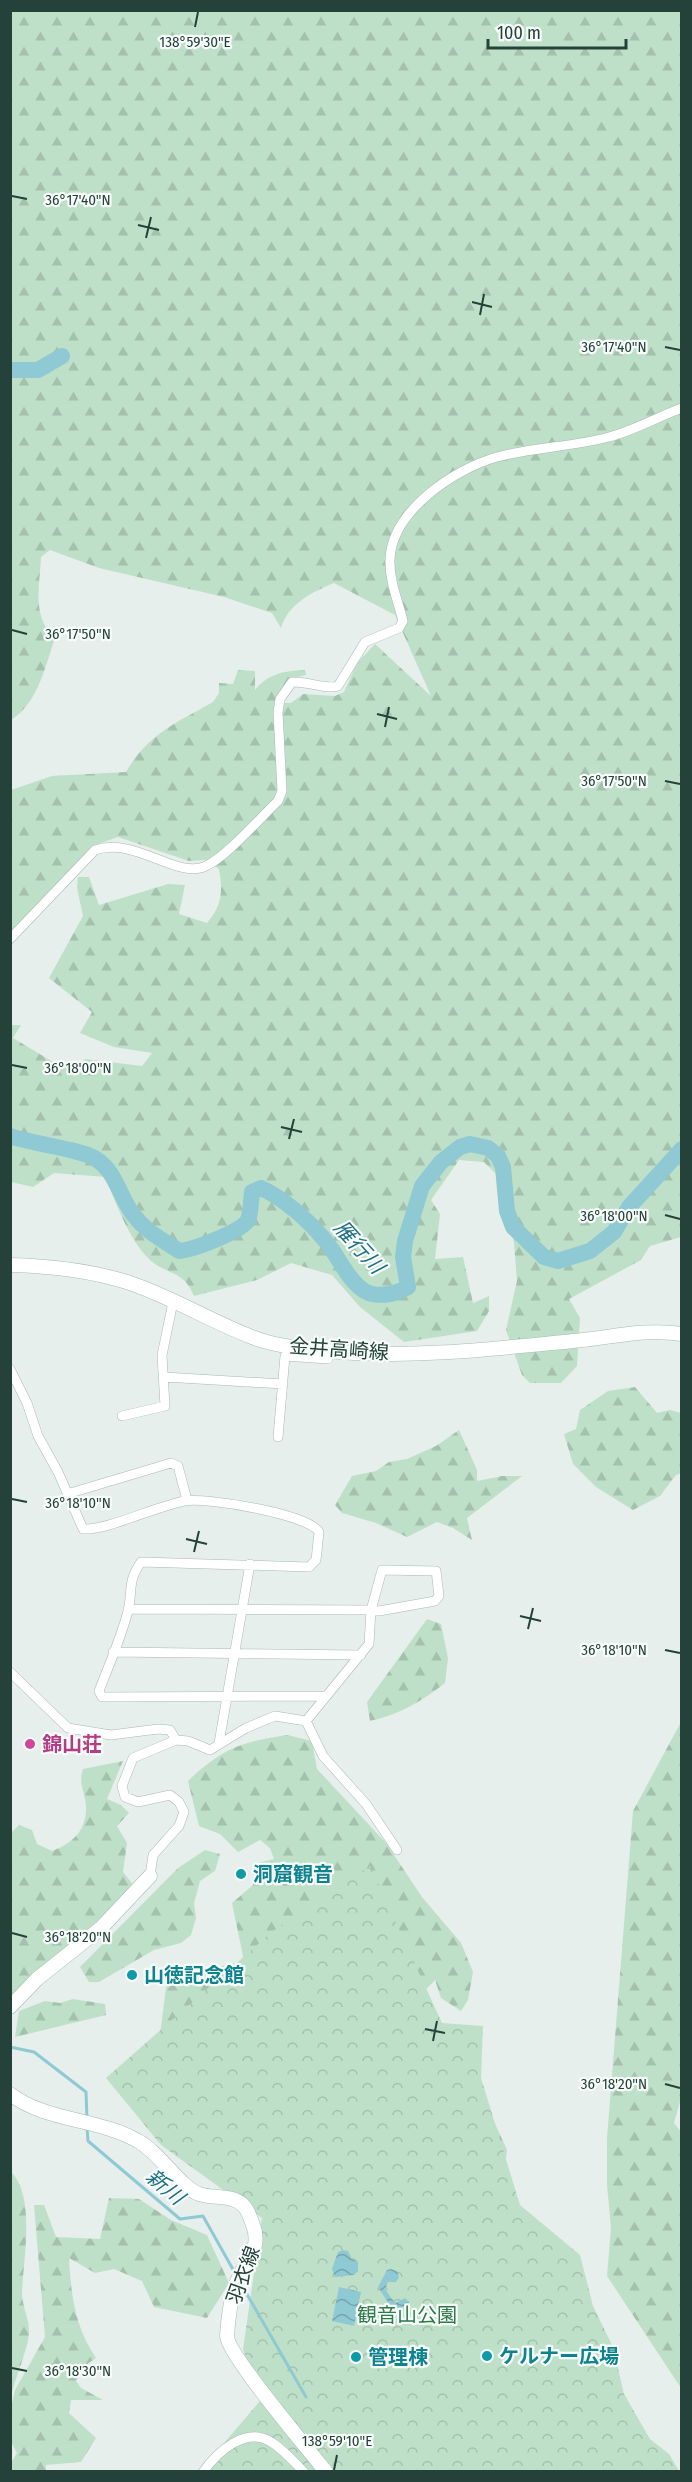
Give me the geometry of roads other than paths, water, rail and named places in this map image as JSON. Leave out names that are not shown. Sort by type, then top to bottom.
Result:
[{"type":"street","points":[[10,939],[95,850],[107,846],[124,846],[183,867],[202,868],[219,856],[278,801],[282,791],[278,712],[280,699],[292,682],[306,681],[332,688],[338,687],[365,642],[399,628],[403,621],[391,576],[393,540],[399,525],[429,494],[451,478],[494,458],[609,437],[681,408]]},
{"type":"street","name":"金井高崎線","points":[[10,1265],[62,1266],[91,1272],[129,1283],[253,1338],[287,1346],[329,1351],[406,1354],[575,1341],[629,1333],[681,1334]]},
{"type":"street","points":[[122,1416],[165,1406],[162,1355],[173,1302]]},
{"type":"street","points":[[278,1437],[285,1356],[328,1359],[329,1351]]},
{"type":"street","points":[[10,1369],[27,1404],[38,1436],[58,1472],[80,1527],[86,1530],[188,1500],[277,1511],[314,1526],[319,1532],[316,1560],[312,1566],[141,1562],[129,1586],[128,1609],[99,1691],[102,1697],[325,1696]]},
{"type":"street","points":[[164,1377],[283,1384]]},
{"type":"street","points":[[67,1494],[171,1463],[178,1466],[188,1500]]},
{"type":"street","points":[[219,1743],[250,1564]]},
{"type":"street","points":[[128,1609],[371,1611],[435,1600],[439,1596],[438,1573],[433,1570],[384,1569],[378,1581],[371,1611],[371,1640],[362,1655],[306,1721]]},
{"type":"street","points":[[113,1652],[362,1655]]},
{"type":"street","points":[[10,1672],[68,1728],[111,1735],[158,1729],[170,1731],[176,1740]]},
{"type":"street","points":[[10,2007],[37,1979],[101,1928],[150,1876],[153,1855],[179,1826],[184,1812],[175,1797],[170,1795],[131,1801],[125,1797],[122,1786],[136,1755],[176,1740],[188,1741],[210,1750],[219,1743],[275,1716],[306,1721]]},
{"type":"street","points":[[306,1721],[323,1756],[366,1804],[397,1850]]},
{"type":"street","name":"羽衣線","points":[[10,2094],[48,2113],[116,2131],[139,2141],[162,2158],[187,2187],[199,2194],[230,2198],[243,2205],[256,2234],[256,2250],[236,2285],[227,2340],[239,2360],[326,2472]]},
{"type":"street","points":[[203,2472],[229,2445],[239,2440],[259,2436],[273,2443],[304,2472]]},
{"type":"water","points":[[348,2251],[352,2259],[358,2262],[358,2271],[354,2275],[335,2277],[332,2269],[338,2252]]},
{"type":"water","points":[[387,2270],[397,2271],[399,2277],[396,2282],[388,2282],[385,2289],[395,2303],[405,2298],[409,2302],[407,2307],[402,2307],[393,2313],[389,2311],[389,2304],[378,2287]]},
{"type":"water","points":[[339,2287],[361,2292],[354,2326],[332,2321]]},
{"type":"waterway","points":[[10,370],[38,370],[62,356]]},
{"type":"waterway","name":"雁行川","points":[[10,1136],[79,1152],[96,1159],[108,1170],[137,1220],[179,1251],[216,1240],[244,1225],[249,1217],[252,1192],[261,1188],[286,1203],[310,1224],[328,1244],[357,1285],[368,1293],[380,1295],[398,1292],[408,1287],[403,1257],[405,1241],[422,1186],[441,1162],[460,1147],[470,1144],[488,1148],[498,1156],[503,1167],[507,1211],[513,1227],[544,1257],[558,1261],[590,1251],[614,1232],[629,1207],[682,1149]]},
{"type":"waterway","name":"新川","points":[[10,2047],[34,2052],[86,2092],[87,2119]]},
{"type":"waterway","name":"新川","points":[[87,2128],[88,2141],[180,2219],[203,2216],[235,2273]]},
{"type":"waterway","name":"新川","points":[[241,2284],[306,2397]]},
{"type":"place","name":"錦山荘","points":[[30,1744]]},
{"type":"place","name":"洞窟観音","points":[[241,1874]]},
{"type":"place","name":"山徳記念館","points":[[132,1975]]},
{"type":"place","name":"ケルナー広場","points":[[487,2356]]},
{"type":"place","name":"管理棟","points":[[356,2357]]},
{"type":"park label","name":"観音山公園","points":[[407,2315]]}]
